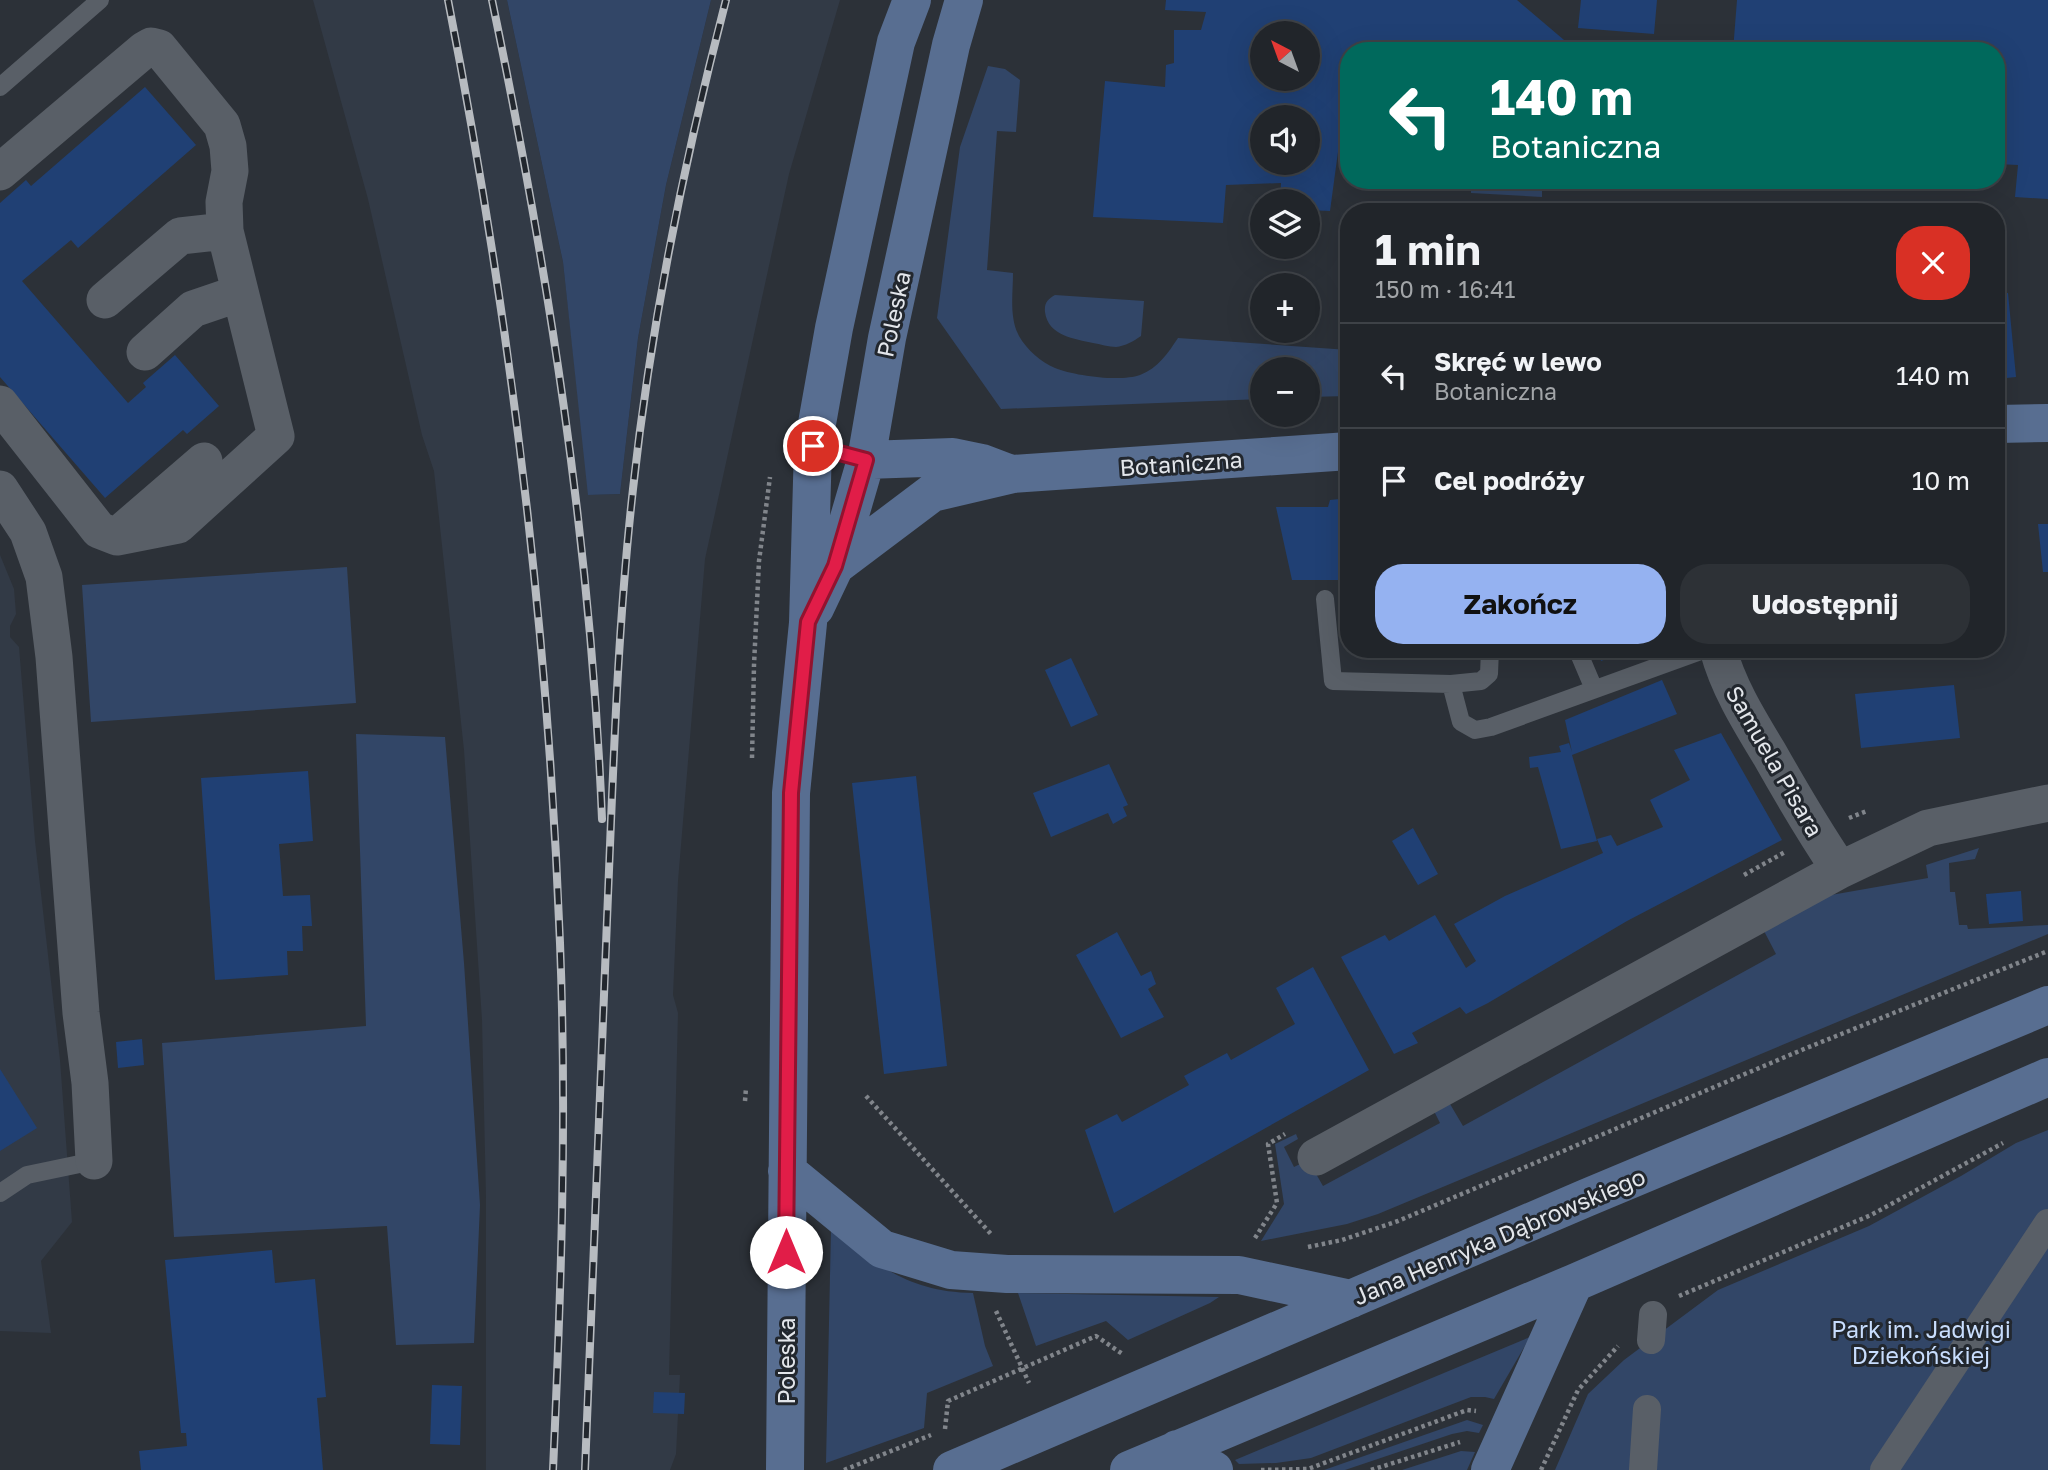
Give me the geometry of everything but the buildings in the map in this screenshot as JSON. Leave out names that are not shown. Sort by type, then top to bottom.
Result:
[{"type":"main road","name":"Poleska","points":[[785,1470],[791,793],[808,622],[813,446],[834,328],[890,69],[896,42],[912,0]]},
{"type":"main road","name":"Poleska","points":[[808,622],[835,566],[866,460],[890,325],[951,45],[964,0]]},
{"type":"main road","points":[[2005,424],[2048,423]]},
{"type":"main road","name":"Botaniczna","points":[[813,446],[866,460],[932,493]]},
{"type":"main road","name":"Botaniczna","points":[[835,566],[932,493],[1013,474],[1340,452]]},
{"type":"main road","name":"Botaniczna","points":[[866,460],[953,457],[982,463],[1013,474]]},
{"type":"main road","name":"Jana Henryka Dąbrowskiego","points":[[962,1466],[1351,1298],[2048,1005]]},
{"type":"main road","points":[[1152,1460],[1574,1283],[2048,1077]]},
{"type":"main road","points":[[787,1171],[882,1249],[951,1270],[992,1273],[1239,1275],[1351,1298]]},
{"type":"main road","points":[[1490,1470],[1574,1283]]},
{"type":"main road","points":[[1152,1460],[1214,1470]]},
{"type":"street","points":[[0,172],[144,50],[151,46],[159,48],[222,125],[228,146],[230,171],[224,201],[225,231],[276,436],[178,525],[117,537],[99,530],[0,404]]},
{"type":"street","points":[[105,300],[180,236],[225,231]]},
{"type":"street","points":[[145,352],[193,309],[240,293]]},
{"type":"street","points":[[117,537],[204,461]]},
{"type":"street","points":[[0,489],[28,532],[44,578],[54,657],[90,1083],[94,1161]]},
{"type":"street","name":"Samuela Pisara","points":[[1720,658],[1747,717],[1840,870]]},
{"type":"street","points":[[1316,1157],[1840,870],[1928,828],[2048,803]]},
{"type":"street","points":[[1884,1470],[2048,1223]]},
{"type":"street","points":[[1643,1470],[1647,1409]]},
{"type":"lane","points":[[0,87],[100,0]]},
{"type":"lane","points":[[1325,599],[1333,681],[1451,684],[1481,681],[1489,674],[1490,658]]},
{"type":"lane","points":[[1581,658],[1594,690]]},
{"type":"lane","points":[[1451,684],[1461,722],[1475,730],[1491,727],[1681,658]]},
{"type":"lane","points":[[0,1193],[27,1175],[94,1161]]},
{"type":"path","points":[[1737,879],[1796,846]]},
{"type":"path","points":[[1305,1248],[1342,1240],[1398,1221],[1804,1049],[2048,951]]},
{"type":"path","points":[[866,1096],[996,1240],[992,1273],[995,1309],[1029,1383]]},
{"type":"path","points":[[1256,1237],[1277,1203],[1268,1144],[1292,1130]]},
{"type":"path","points":[[1541,1470],[1578,1390],[1612,1350],[1652,1328],[1671,1299],[1871,1215],[2008,1140]]},
{"type":"path","points":[[945,1429],[948,1401],[1096,1336],[1125,1356]]},
{"type":"path","points":[[1261,1470],[1308,1469],[1467,1410],[1494,1412],[1513,1422]]},
{"type":"path","points":[[847,1469],[956,1424]]},
{"type":"shaded area","points":[[313,0],[507,0],[563,262],[589,495],[620,494],[638,338],[666,185],[711,0],[840,0],[789,174],[705,559],[678,881],[673,995],[678,1013],[669,1375],[680,1375],[676,1454],[670,1470],[486,1470],[486,1198],[482,1020],[464,750],[434,471],[422,435],[368,199]]},
{"type":"shaded area","points":[[0,555],[14,589],[16,614],[10,626],[10,637],[19,647],[35,841],[60,1060],[72,1222],[41,1261],[51,1333],[0,1331]]},
{"type":"green space","points":[[507,0],[711,0],[666,185],[638,338],[620,494],[588,495],[563,262]]},
{"type":"green space","points":[[988,66],[1005,69],[1020,80],[1016,132],[997,131],[987,270],[1013,273],[1012,305],[1016,329],[1035,355],[1064,371],[1085,376],[1121,378],[1140,375],[1152,368],[1178,338],[1340,349],[1340,396],[1320,397],[1320,357],[1250,357],[1250,399],[1001,409],[937,318],[960,147]]},
{"type":"green space","points":[[1471,189],[1542,189],[1542,197],[1471,193]]},
{"type":"green space","points":[[1055,295],[1144,301],[1141,336],[1116,347],[1063,335],[1051,326],[1045,312],[1047,302]]},
{"type":"green space","points":[[347,567],[356,703],[91,722],[82,585]]},
{"type":"green space","points":[[356,734],[445,737],[480,1205],[474,1343],[396,1345],[387,1226],[174,1237],[162,1043],[366,1026]]},
{"type":"green space","points":[[1979,848],[1975,859],[1949,863],[1950,892],[1955,892],[1959,925],[1967,925],[1968,929],[2048,925],[2048,934],[1378,1214],[1347,1224],[1261,1241],[1284,1204],[1275,1144],[1296,1134],[1298,1139],[1284,1147],[1294,1167],[1308,1160],[1323,1186],[1440,1123],[1434,1111],[1450,1104],[1463,1126],[1776,954],[1764,931],[1831,895],[1928,878],[1926,865]]},
{"type":"green space","name":"Park im. Jadwigi Dziekońskiej","points":[[2048,1130],[2048,1470],[1555,1470],[1588,1394],[1624,1360],[1718,1290],[1869,1226],[2016,1143]]},
{"type":"green space","points":[[831,1229],[880,1265],[913,1282],[931,1288],[973,1293],[985,1346],[993,1366],[927,1393],[924,1428],[826,1463]]},
{"type":"green space","points":[[1018,1293],[1219,1297],[1128,1340],[1106,1321],[1036,1346]]},
{"type":"green space","points":[[1530,1337],[1494,1399],[1471,1397],[1311,1458],[1239,1464],[1235,1460]]},
{"type":"green space","points":[[1467,1420],[1483,1425],[1479,1433],[1467,1431],[1452,1434],[1345,1470],[1324,1470]]},
{"type":"green space","points":[[1461,1451],[1475,1452],[1467,1470],[1402,1470]]},
{"type":"railway","points":[[448,0],[490,234],[507,351],[546,706],[560,943],[563,1075],[561,1272],[553,1470]]},
{"type":"railway","points":[[492,0],[531,203],[564,407],[588,613],[602,819]]},
{"type":"railway","points":[[585,1470],[619,650],[628,543],[640,427],[670,243],[726,0]]},
{"type":"route","points":[[786,1252],[791,793],[808,622],[835,566],[866,460],[813,446]]}]
